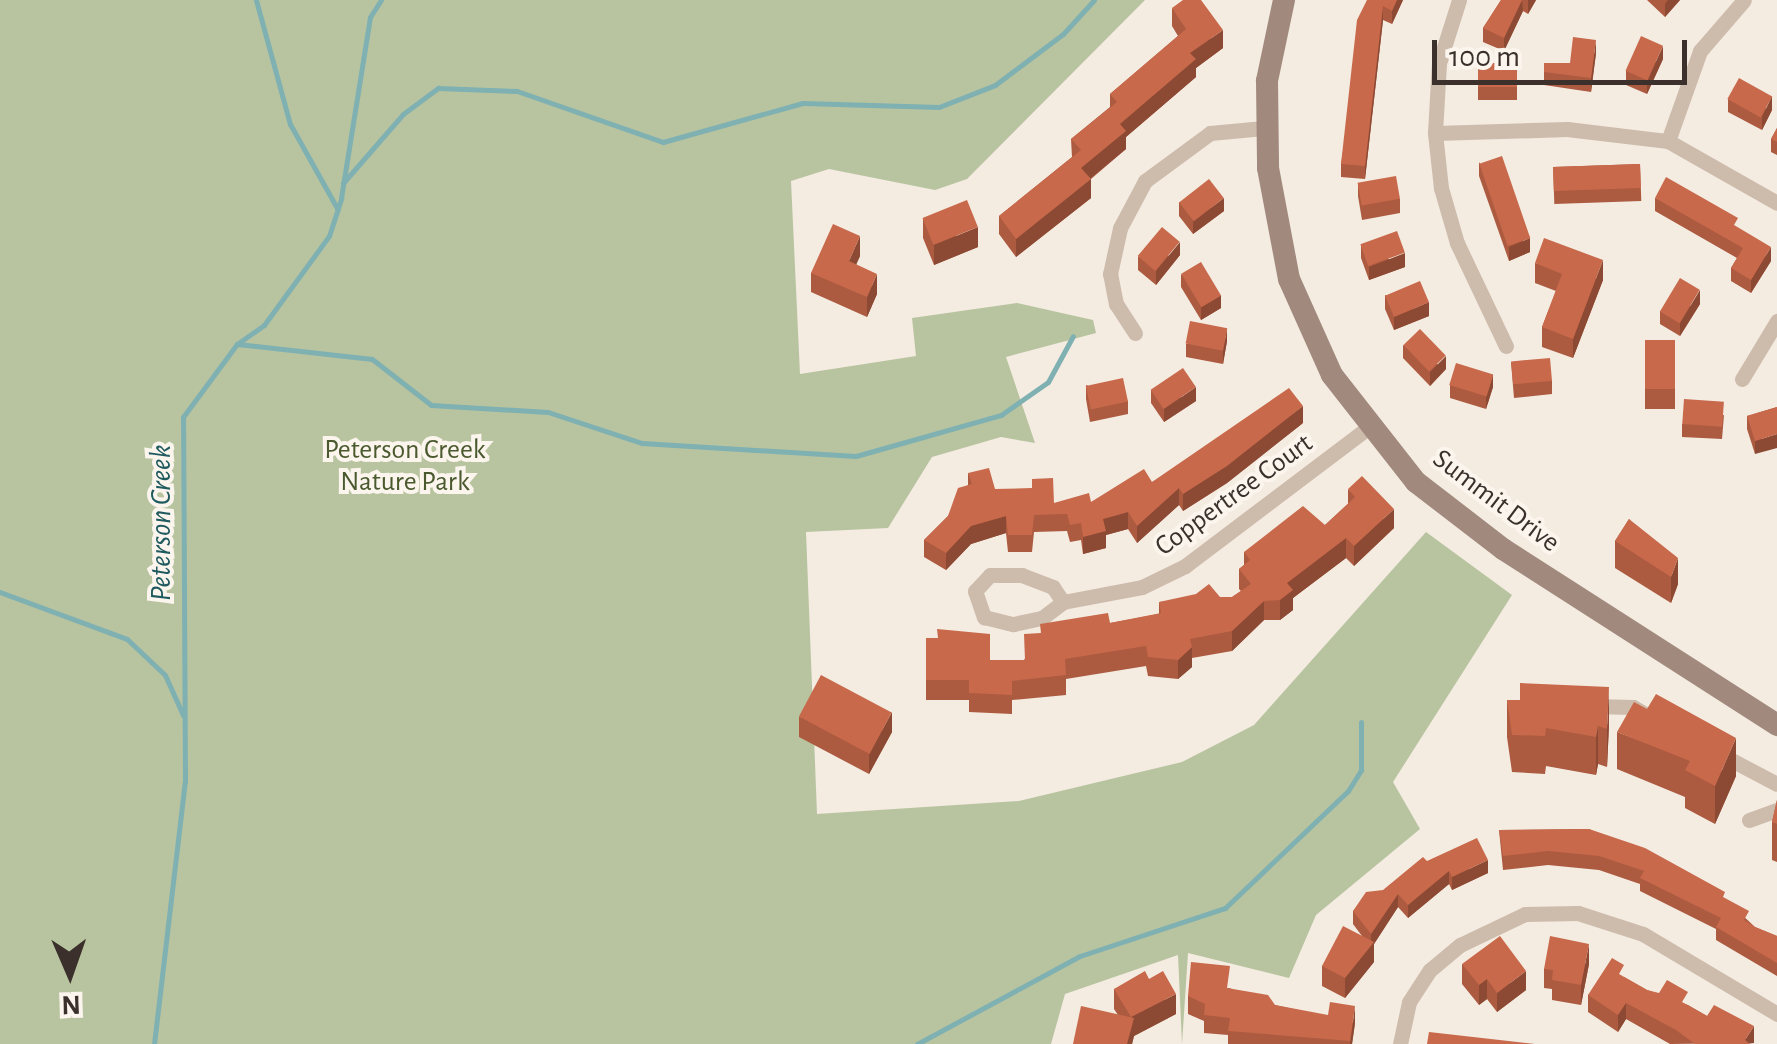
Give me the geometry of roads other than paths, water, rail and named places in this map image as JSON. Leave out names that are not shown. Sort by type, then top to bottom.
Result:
[{"type":"main road","name":"Summit Drive","points":[[1284,0],[1264,128],[1288,279],[1332,375],[1369,428],[1416,482],[1503,549],[1777,726]]},
{"type":"street","points":[[1459,0],[1439,63],[1435,133],[1441,188],[1457,243],[1506,346]]},
{"type":"street","points":[[1668,141],[1700,51],[1744,0]]},
{"type":"street","points":[[1135,333],[1116,304],[1110,274],[1120,228],[1145,182],[1210,133],[1264,128]]},
{"type":"street","points":[[1435,133],[1567,129],[1668,141],[1777,203]]},
{"type":"street","points":[[1742,380],[1777,322]]},
{"type":"street","name":"Coppertree Court","points":[[1063,602],[1054,587],[1022,575],[990,575],[976,591],[984,616],[1001,624],[1042,618],[1063,602],[1142,587],[1174,572],[1369,428]]},
{"type":"street","points":[[1574,706],[1633,707],[1665,724]]},
{"type":"street","points":[[1697,741],[1777,784]]},
{"type":"street","points":[[1749,820],[1777,810]]},
{"type":"street","points":[[1400,1044],[1409,1002],[1430,970],[1460,944],[1525,914],[1578,914],[1643,934],[1777,1014]]},
{"type":"waterway","points":[[256,0],[290,124],[338,210]]},
{"type":"waterway","name":"Peterson Creek","points":[[154,1044],[185,782],[183,417],[237,344],[264,325],[329,236],[341,198],[370,17],[381,0]]},
{"type":"waterway","points":[[343,183],[403,114],[438,88],[517,91],[663,142],[803,103],[939,107],[995,85],[1063,34],[1094,0]]},
{"type":"waterway","points":[[237,344],[372,359],[431,405],[548,412],[642,443],[856,456],[1001,415],[1048,382],[1073,336]]},
{"type":"waterway","points":[[0,592],[127,639],[165,675],[183,715]]},
{"type":"waterway","points":[[917,1044],[1080,956],[1225,908],[1348,791],[1361,770],[1361,722]]},
{"type":"park label","name":"Peterson Creek Nature Park","points":[[405,466]]}]
